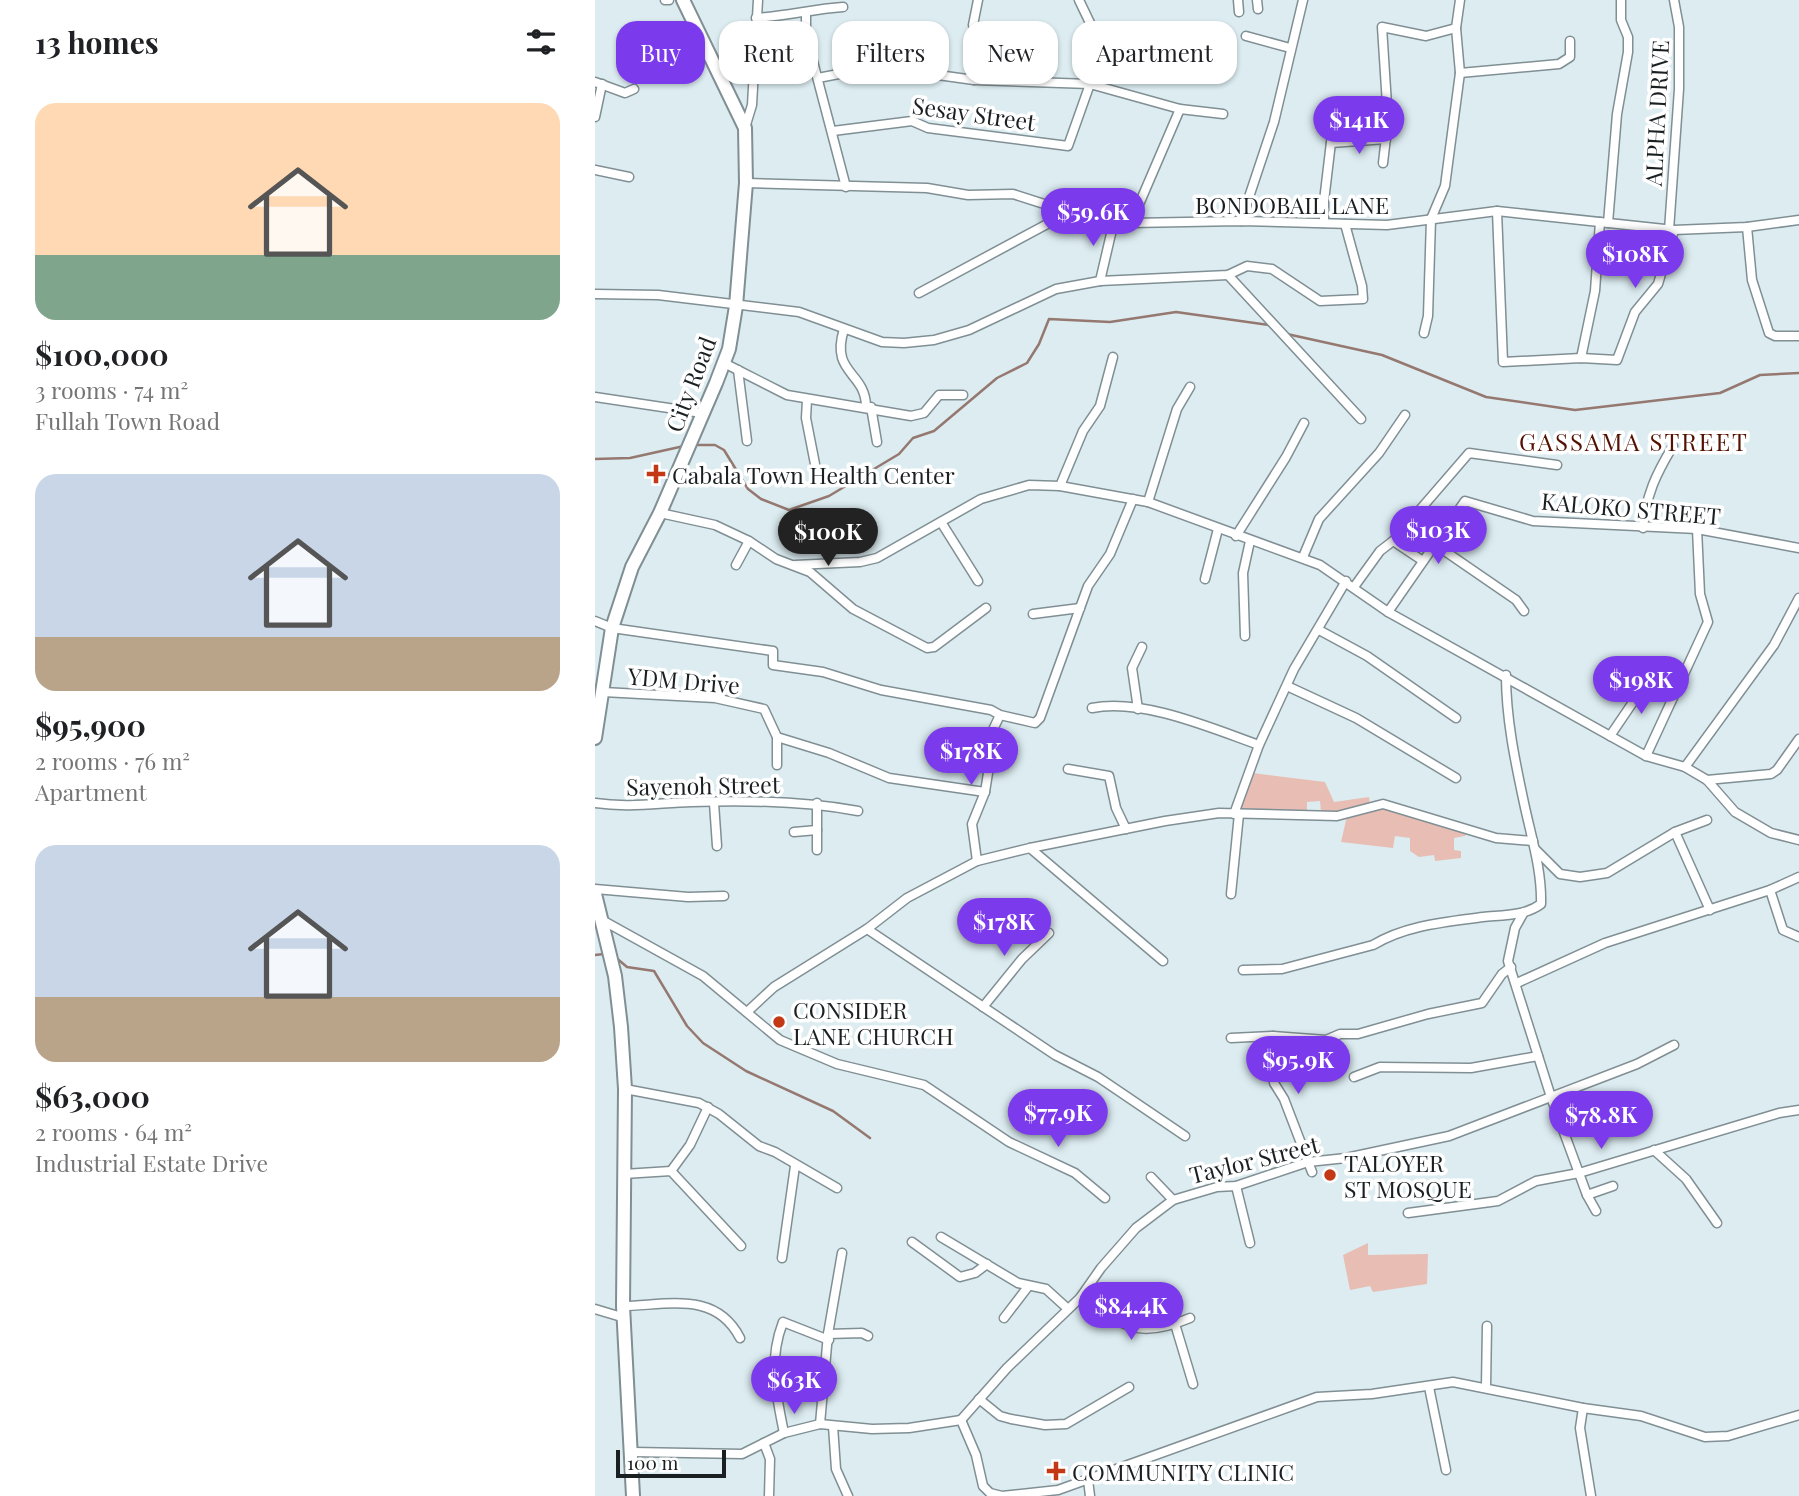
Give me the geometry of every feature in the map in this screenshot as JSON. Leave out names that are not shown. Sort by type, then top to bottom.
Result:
[{"type":"main road","name":"City Road","points":[[683,0],[693,21]]},
{"type":"main road","name":"City Road","points":[[595,738],[612,628],[632,567],[660,513],[724,363],[736,306],[746,183],[745,128],[705,46]]},
{"type":"main road","points":[[595,894],[611,961],[621,1027],[625,1089],[624,1312],[633,1452],[633,1496]]},
{"type":"street","points":[[745,128],[752,105],[758,0]]},
{"type":"street","points":[[974,21],[978,0]]},
{"type":"street","points":[[1079,0],[1091,25],[1103,36],[1094,85]]},
{"type":"street","points":[[1238,0],[1239,12]]},
{"type":"street","points":[[1241,221],[1274,122],[1303,0]]},
{"type":"street","points":[[1424,333],[1428,316],[1431,219],[1445,186],[1460,73],[1456,28],[1460,0]]},
{"type":"street","points":[[1497,211],[1503,362],[1581,358],[1595,290],[1617,114],[1628,52],[1628,37],[1621,20],[1621,0]]},
{"type":"street","name":"ALPHA DRIVE","points":[[1581,358],[1617,360],[1635,312],[1658,284],[1672,230],[1679,89],[1679,27],[1674,0]]},
{"type":"street","points":[[756,18],[806,14],[813,9],[843,7]]},
{"type":"street","points":[[806,14],[806,21]]},
{"type":"street","points":[[1383,163],[1388,120],[1378,28],[1426,36],[1456,28]]},
{"type":"street","points":[[1246,36],[1290,48]]},
{"type":"street","points":[[1460,73],[1559,64],[1570,57],[1570,41]]},
{"type":"street","points":[[846,187],[818,78],[854,71],[902,70],[963,78]]},
{"type":"street","points":[[595,117],[599,83],[625,93],[634,89]]},
{"type":"street","points":[[1058,84],[1094,85],[1180,108],[1223,114]]},
{"type":"street","name":"Sesay Street","points":[[833,131],[912,121],[928,128],[1068,146],[1094,85]]},
{"type":"street","points":[[1131,223],[1180,108]]},
{"type":"street","points":[[1324,223],[1334,117]]},
{"type":"street","points":[[1331,143],[1386,139]]},
{"type":"street","points":[[595,170],[629,177]]},
{"type":"street","name":"BONDOBAIL LANE","points":[[746,183],[927,188],[968,195],[1013,194],[1066,211],[1131,223],[1241,221],[1387,225],[1497,211],[1672,230],[1748,228],[1799,220]]},
{"type":"street","points":[[919,293],[1051,222],[1066,211]]},
{"type":"street","points":[[1100,281],[1114,221]]},
{"type":"street","points":[[595,294],[658,295],[799,312],[881,342],[934,340],[969,330],[1056,289],[1100,281],[1228,275],[1247,266],[1272,269],[1319,301],[1363,299],[1345,224]]},
{"type":"street","points":[[1748,228],[1752,280],[1769,333],[1775,336],[1799,336]]},
{"type":"street","points":[[1228,275],[1361,419]]},
{"type":"street","points":[[844,329],[839,346],[840,358],[866,396],[877,442]]},
{"type":"street","points":[[1060,486],[1083,430],[1100,406],[1113,357]]},
{"type":"street","points":[[724,363],[766,387],[807,400],[919,415],[939,395],[963,395]]},
{"type":"street","points":[[738,370],[747,441]]},
{"type":"street","points":[[1148,502],[1177,409],[1190,387]]},
{"type":"street","points":[[595,397],[702,413]]},
{"type":"street","points":[[807,400],[806,418],[815,464]]},
{"type":"street","points":[[1303,557],[1319,519],[1379,453],[1405,415]]},
{"type":"street","points":[[1236,536],[1286,457],[1304,423]]},
{"type":"street","points":[[1643,528],[1645,502],[1673,446]]},
{"type":"street","points":[[1353,587],[1380,551],[1393,541],[1469,453],[1557,465]]},
{"type":"street","points":[[796,565],[860,562],[877,558],[1004,491],[1029,485],[1060,486],[1148,502],[1250,541],[1303,557],[1346,581],[1388,612],[1506,675],[1610,736],[1647,756],[1685,767],[1707,780],[1735,812],[1771,832],[1799,839]]},
{"type":"street","points":[[595,621],[612,628],[773,651],[773,665],[823,672],[881,690],[991,710],[1000,715],[1035,723],[1040,718],[1088,586],[1110,554],[1133,499]]},
{"type":"street","name":"KALOKO STREET","points":[[1436,545],[1462,504],[1467,501],[1533,521],[1697,529],[1799,548]]},
{"type":"street","points":[[660,513],[715,525],[749,541],[776,559],[810,572],[853,609],[927,648],[934,647],[986,608]]},
{"type":"street","points":[[941,522],[978,581]]},
{"type":"street","points":[[1205,579],[1217,529]]},
{"type":"street","points":[[1647,756],[1708,622],[1700,594],[1697,529]]},
{"type":"street","points":[[736,565],[749,541]]},
{"type":"street","points":[[1245,636],[1244,573],[1250,541]]},
{"type":"street","points":[[1393,541],[1423,561]]},
{"type":"street","points":[[1388,612],[1436,545],[1516,600],[1524,611]]},
{"type":"street","points":[[1231,894],[1236,814],[1259,745],[1287,686],[1346,581]]},
{"type":"street","points":[[1685,767],[1774,645],[1799,598]]},
{"type":"street","points":[[1033,614],[1080,608]]},
{"type":"street","points":[[1319,630],[1367,656],[1456,718]]},
{"type":"street","points":[[1138,709],[1132,668],[1142,647]]},
{"type":"street","points":[[1243,970],[1282,969],[1373,945],[1386,937],[1433,924],[1524,912],[1541,904],[1541,887],[1533,844],[1506,716],[1506,675]]},
{"type":"street","points":[[1610,736],[1648,680]]},
{"type":"street","points":[[1287,686],[1356,718],[1456,778]]},
{"type":"street","name":"YDM Drive","points":[[603,692],[715,698],[764,709],[777,737]]},
{"type":"street","points":[[1093,708],[1114,704],[1138,709],[1198,723],[1259,745]]},
{"type":"street","points":[[977,861],[972,824],[985,792],[991,754],[990,736],[1000,715]]},
{"type":"street","points":[[778,765],[777,737],[829,752],[889,778],[985,792]]},
{"type":"street","points":[[1707,780],[1771,774],[1777,770],[1799,739]]},
{"type":"street","points":[[1067,769],[1109,776],[1117,808],[1126,829]]},
{"type":"street","name":"Sayenoh Street","points":[[595,803],[626,807],[714,803],[814,803],[858,811]]},
{"type":"street","points":[[714,803],[717,846]]},
{"type":"street","points":[[814,803],[817,850]]},
{"type":"street","points":[[747,1012],[774,987],[867,929],[907,898],[977,861],[1165,821],[1236,814],[1337,816],[1383,804],[1496,838],[1533,844],[1560,874],[1580,877],[1607,873],[1675,832],[1707,820]]},
{"type":"street","points":[[794,832],[817,831]]},
{"type":"street","points":[[1675,832],[1710,910]]},
{"type":"street","points":[[1030,848],[1163,961]]},
{"type":"street","points":[[1517,983],[1605,943],[1770,890],[1796,878],[1799,870]]},
{"type":"street","points":[[595,889],[688,897],[725,896]]},
{"type":"street","points":[[1770,890],[1783,930],[1799,937]]},
{"type":"street","points":[[1524,912],[1514,928],[1509,948],[1511,967],[1551,1097],[1587,1195],[1596,1211]]},
{"type":"street","points":[[601,920],[703,976],[780,1040],[808,1054],[923,1085],[1032,1155],[1075,1173],[1105,1198]]},
{"type":"street","points":[[867,929],[1055,1055],[1098,1077],[1185,1136]]},
{"type":"street","points":[[983,1007],[1022,958],[1049,933]]},
{"type":"street","points":[[1231,1038],[1273,1036],[1326,1040],[1340,1034],[1358,1034],[1429,1014],[1482,1003],[1502,974],[1511,967]]},
{"type":"street","points":[[1273,1036],[1274,1083],[1284,1099],[1311,1172]]},
{"type":"street","name":"Taylor Street","points":[[961,1420],[1080,1298],[1101,1268],[1136,1228],[1173,1200],[1217,1187],[1236,1186],[1308,1162],[1346,1158],[1449,1136],[1637,1064],[1674,1045]]},
{"type":"street","points":[[1354,1077],[1380,1067],[1471,1068],[1538,1056]]},
{"type":"street","points":[[625,1089],[682,1098],[708,1107],[759,1146],[775,1152],[837,1188]]},
{"type":"street","points":[[671,1171],[690,1145],[708,1107]]},
{"type":"street","points":[[1408,1213],[1498,1201],[1536,1181],[1579,1173],[1779,1112],[1799,1110]]},
{"type":"street","points":[[1654,1150],[1686,1179],[1717,1223]]},
{"type":"street","points":[[782,1258],[795,1166]]},
{"type":"street","points":[[624,1174],[671,1171]]},
{"type":"street","points":[[671,1171],[741,1246]]},
{"type":"street","points":[[1151,1177],[1173,1200]]},
{"type":"street","points":[[1236,1186],[1250,1243]]},
{"type":"street","points":[[1587,1195],[1613,1186]]},
{"type":"street","points":[[941,1237],[1027,1288],[1046,1289],[1068,1309]]},
{"type":"street","points":[[912,1242],[960,1277],[975,1273],[987,1264]]},
{"type":"street","points":[[820,1424],[829,1337],[842,1253]]},
{"type":"street","points":[[1004,1318],[1027,1288]]},
{"type":"street","points":[[1080,1298],[1129,1327],[1146,1331],[1190,1318]]},
{"type":"street","points":[[595,1309],[624,1312],[700,1305],[714,1308],[726,1317],[740,1338]]},
{"type":"street","points":[[784,1433],[772,1370],[774,1345],[783,1322],[829,1337],[862,1333],[868,1336]]},
{"type":"street","points":[[1175,1324],[1193,1384]]},
{"type":"street","points":[[1486,1387],[1487,1326]]},
{"type":"street","points":[[633,1452],[742,1454],[784,1433],[820,1424],[909,1428],[961,1420],[976,1455],[983,1491],[1017,1495],[1058,1490],[1317,1397],[1429,1387],[1453,1381],[1583,1408],[1641,1416],[1705,1437],[1728,1436],[1799,1415]]},
{"type":"street","points":[[979,1399],[1000,1416],[1045,1425],[1066,1424],[1129,1387]]},
{"type":"street","points":[[1429,1387],[1446,1470]]},
{"type":"street","points":[[1583,1408],[1580,1428],[1591,1496]]},
{"type":"street","points":[[833,1426],[836,1469],[848,1496]]},
{"type":"street","points":[[764,1443],[770,1459],[769,1496]]},
{"type":"street","points":[[1088,1480],[1090,1496]]},
{"type":"shaded area","points":[[1253,773],[1325,782],[1334,802],[1369,797],[1370,804],[1337,813],[1321,812],[1320,801],[1307,802],[1307,811],[1242,813],[1241,806]]},
{"type":"shaded area","points":[[1384,808],[1467,831],[1465,836],[1454,838],[1454,850],[1461,851],[1461,858],[1435,861],[1434,855],[1419,857],[1410,851],[1410,838],[1395,836],[1393,848],[1341,842],[1347,816]]},
{"type":"shaded area","points":[[1368,1243],[1368,1255],[1428,1254],[1427,1284],[1373,1292],[1370,1286],[1350,1290],[1343,1255]]},
{"type":"waterway","points":[[694,445],[715,445],[724,450],[748,489],[761,499],[789,510],[829,496],[899,454],[913,438],[934,431],[997,378],[1027,363],[1039,344],[1049,319],[1110,322],[1176,312],[1269,325]]},
{"type":"waterway","points":[[1287,334],[1382,355],[1486,397],[1575,410],[1720,393],[1760,375],[1799,373]]},
{"type":"waterway","points":[[595,459],[630,458],[684,446]]},
{"type":"waterway","points":[[595,955],[604,954]]},
{"type":"waterway","points":[[614,956],[627,967],[654,971],[687,1026],[703,1043],[746,1071],[833,1111],[870,1138]]},
{"type":"place","name":"Cabala Town Health Center","points":[[656,474]]},
{"type":"place","name":"CONSIDER LANE CHURCH","points":[[779,1022]]},
{"type":"place","name":"TALOYER ST MOSQUE","points":[[1330,1175]]},
{"type":"place","name":"COMMUNITY CLINIC","points":[[1056,1471]]},
{"type":"district","name":"GASSAMA STREET","points":[[1634,441]]}]
